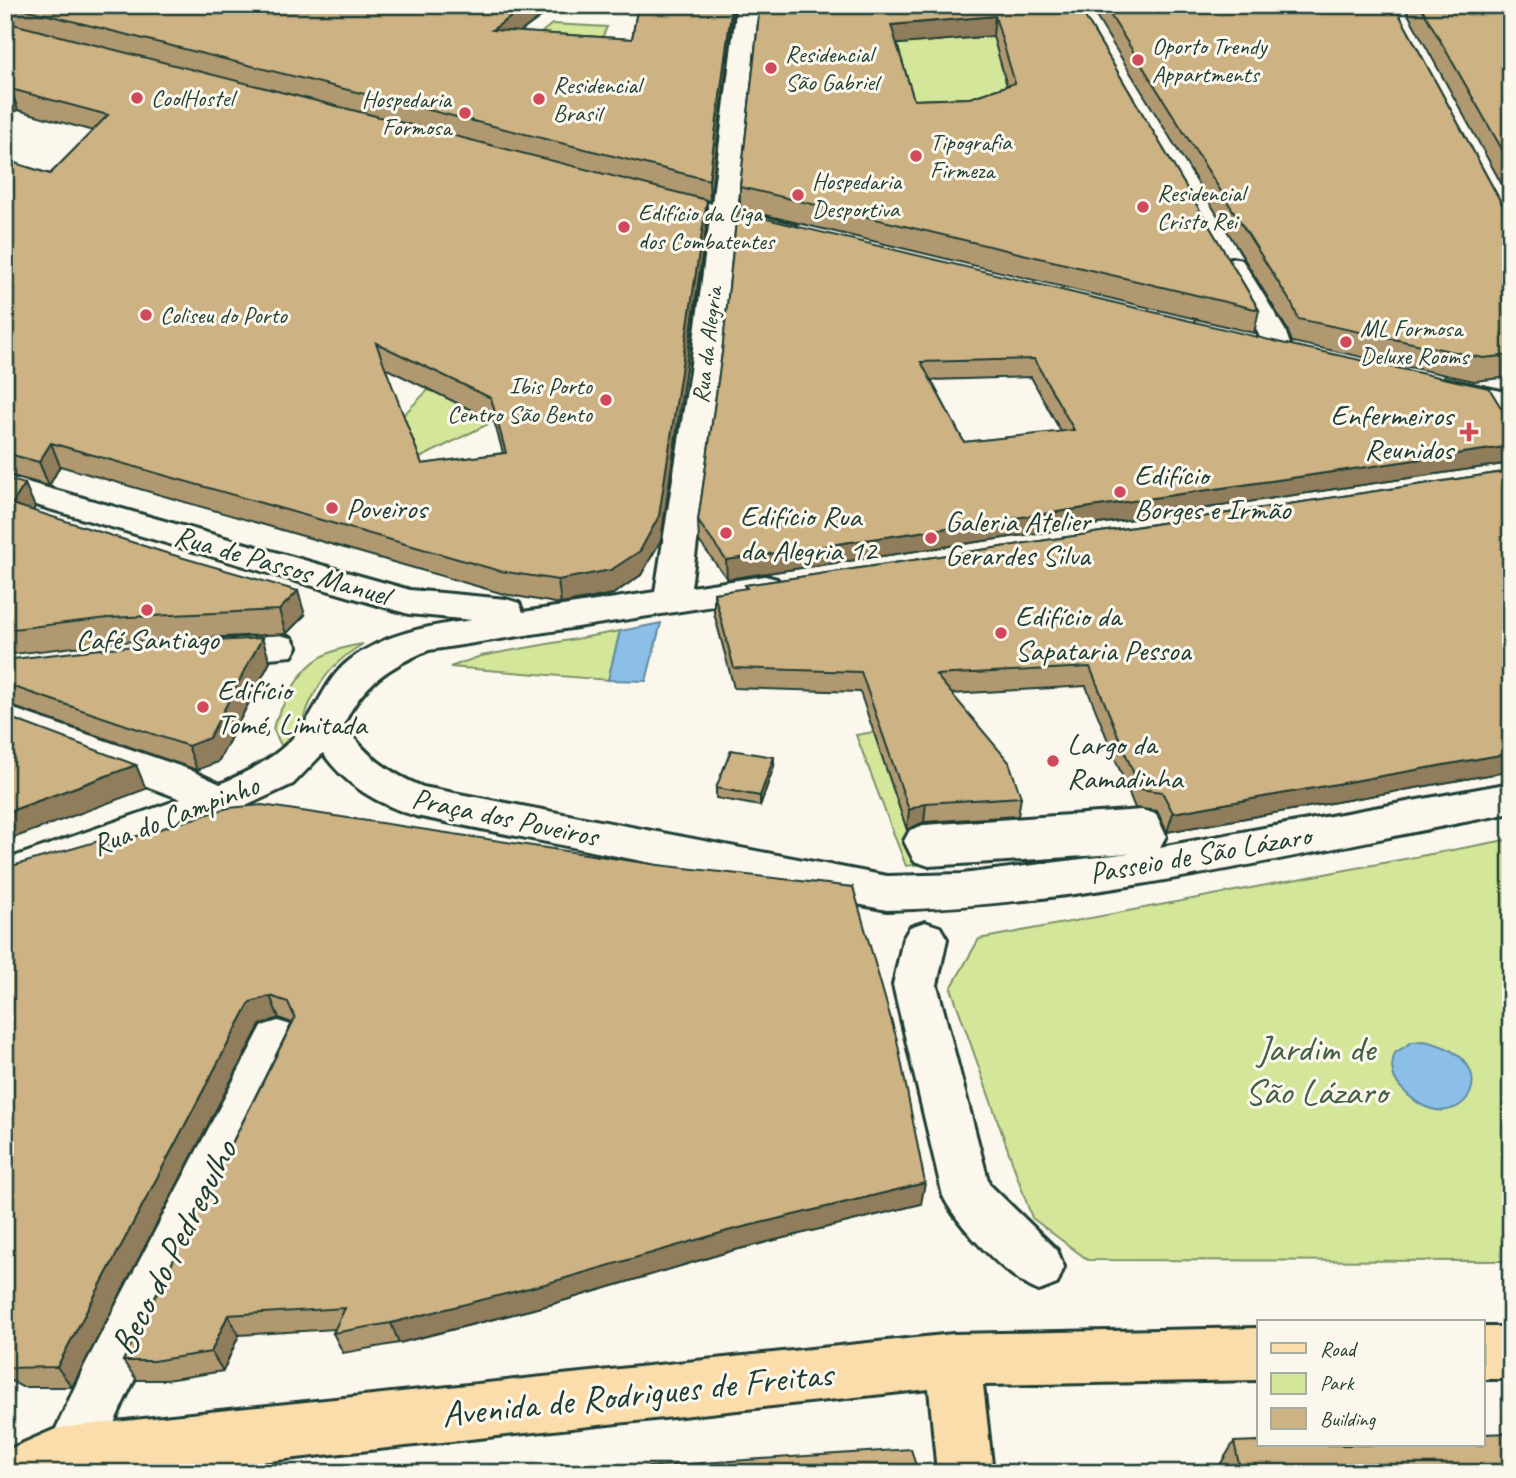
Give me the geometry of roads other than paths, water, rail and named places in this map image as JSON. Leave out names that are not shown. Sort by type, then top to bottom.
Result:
[{"type":"main road","points":[[1484,1353],[1511,1353]]},
{"type":"main road","name":"Avenida de Rodrigues de Freitas","points":[[20,1473],[58,1456],[953,1360],[1100,1355],[1257,1354]]},
{"type":"main road","points":[[953,1360],[965,1473]]},
{"type":"street","name":"Rua da Alegria","points":[[671,601],[708,347],[721,215],[748,5]]},
{"type":"street","points":[[630,191],[810,237]]},
{"type":"street","points":[[1223,250],[1271,330],[1290,353],[1245,342]]},
{"type":"street","points":[[1421,383],[1511,402]]},
{"type":"street","name":"Rua de Passos Manuel","points":[[5,486],[409,601],[564,617]]},
{"type":"street","points":[[325,724],[338,696],[354,679],[387,653],[423,639],[798,582]]},
{"type":"street","points":[[185,653],[279,647]]},
{"type":"street","points":[[5,719],[174,779],[205,793],[212,804]]},
{"type":"street","name":"Rua do Campinho","points":[[5,877],[212,804],[279,774],[295,760],[325,724]]},
{"type":"street","name":"Praça dos Poveiros","points":[[325,724],[351,765],[369,780],[416,801],[887,893]]},
{"type":"street","name":"Passeio de São Lázaro","points":[[887,893],[962,891],[1096,874],[1511,798]]},
{"type":"street","points":[[925,939],[915,985],[968,1196],[1039,1267]]},
{"type":"street","name":"Beco do Pedregulho","points":[[72,1455],[104,1384],[278,1040]]},
{"type":"water","points":[[661,623],[646,681],[608,680],[620,631]]},
{"type":"water","points":[[1424,1041],[1452,1051],[1467,1065],[1472,1080],[1469,1095],[1459,1105],[1444,1110],[1425,1107],[1405,1092],[1395,1079],[1392,1064],[1395,1053],[1412,1042]]},
{"type":"place","name":"Oporto Trendy Appartments","points":[[1138,60]]},
{"type":"place","name":"Residencial São Gabriel","points":[[771,68]]},
{"type":"place","name":"CoolHostel","points":[[137,98]]},
{"type":"place","name":"Residencial Brasil","points":[[539,99]]},
{"type":"place","name":"Hospedaria Formosa","points":[[465,113]]},
{"type":"place","name":"Tipografia Firmeza","points":[[916,156]]},
{"type":"place","name":"Hospedaria Desportiva","points":[[798,195]]},
{"type":"place","name":"Residencial Cristo Rei","points":[[1143,207]]},
{"type":"place","name":"Edifício da Liga dos Combatentes","points":[[624,227]]},
{"type":"place","name":"Coliseu do Porto","points":[[146,315]]},
{"type":"place","name":"ML Formosa Deluxe Rooms","points":[[1346,342]]},
{"type":"place","name":"Ibis Porto Centro São Bento","points":[[606,400]]},
{"type":"place","name":"Enfermeiros Reunidos","points":[[1469,432]]},
{"type":"place","name":"Edifício Borges e Irmão","points":[[1120,492]]},
{"type":"place","name":"Poveiros","points":[[332,508]]},
{"type":"place","name":"Edifício Rua da Alegria 12","points":[[726,533]]},
{"type":"place","name":"Galeria Atelier Gerardes Silva","points":[[931,538]]},
{"type":"place","name":"Café Santiago","points":[[147,610]]},
{"type":"place","name":"Edifício da Sapataria Pessoa","points":[[1001,633]]},
{"type":"place","name":"Edifício Tomé, Limitada","points":[[203,707]]},
{"type":"place","name":"Largo da Ramadinha","points":[[1053,761]]},
{"type":"park label","name":"Jardim de São Lázaro","points":[[1316,1070]]}]
